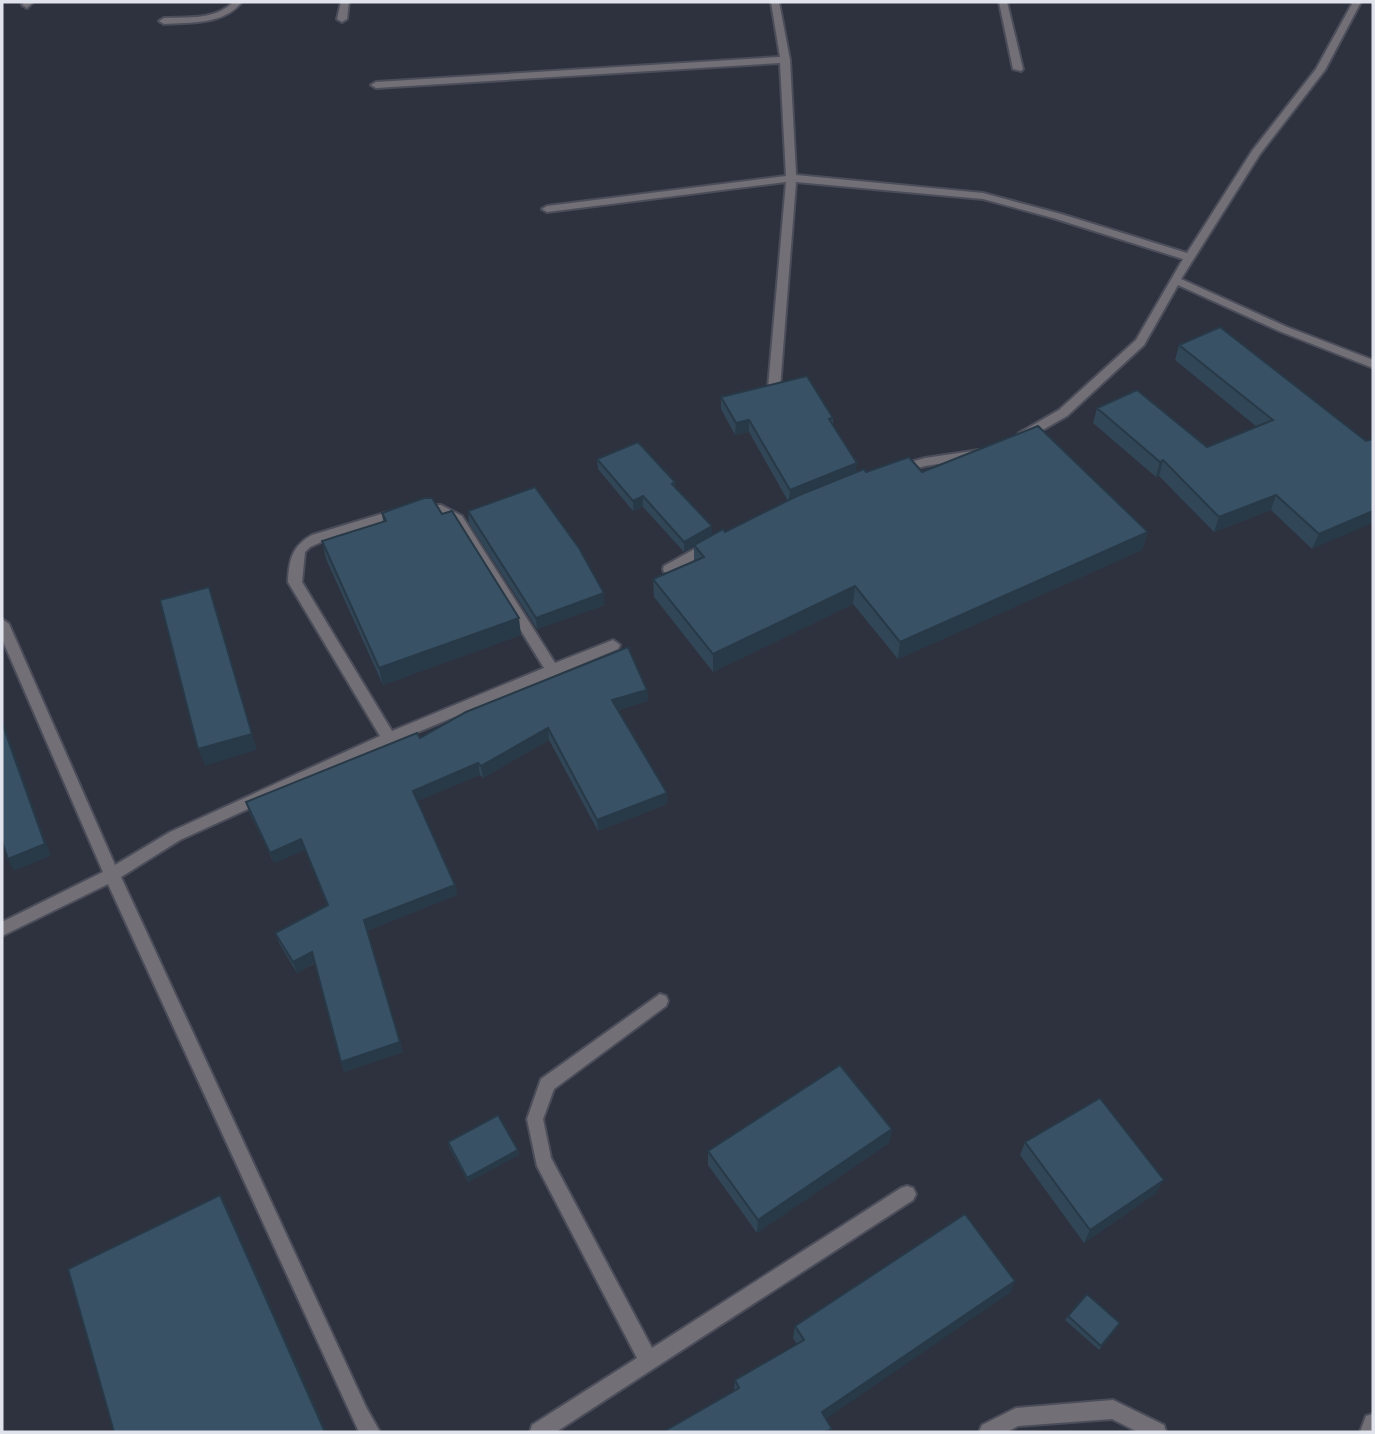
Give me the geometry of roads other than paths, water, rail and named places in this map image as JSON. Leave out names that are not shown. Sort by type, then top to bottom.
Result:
[{"type":"street","points":[[164,21],[220,16],[232,11],[238,2]]},
{"type":"street","points":[[342,19],[345,2]]},
{"type":"street","points":[[774,388],[791,178],[785,60],[775,2]]},
{"type":"street","points":[[1003,2],[1018,69]]},
{"type":"street","points":[[1017,439],[1063,413],[1140,342],[1175,280],[1256,153],[1320,70],[1357,2]]},
{"type":"street","points":[[376,85],[785,60]]},
{"type":"street","points":[[547,209],[791,178],[983,196],[1191,258]]},
{"type":"street","points":[[1175,280],[1283,330],[1373,364]]},
{"type":"street","points":[[886,473],[925,462],[994,452]]},
{"type":"street","points":[[389,738],[295,582],[296,563],[301,547],[315,538],[408,510],[441,509],[458,519],[553,671]]},
{"type":"street","points":[[669,569],[723,538]]},
{"type":"street","points":[[2,624],[112,875],[353,1401],[370,1432]]},
{"type":"street","points":[[2,929],[112,875],[175,836],[389,738],[613,645]]},
{"type":"street","points":[[649,1362],[543,1160],[535,1119],[547,1084],[660,1001]]},
{"type":"street","points":[[539,1432],[907,1194]]},
{"type":"street","points":[[989,1432],[1016,1417],[1113,1409],[1157,1432]]},
{"type":"street","points":[[1369,1432],[1373,1423]]}]
